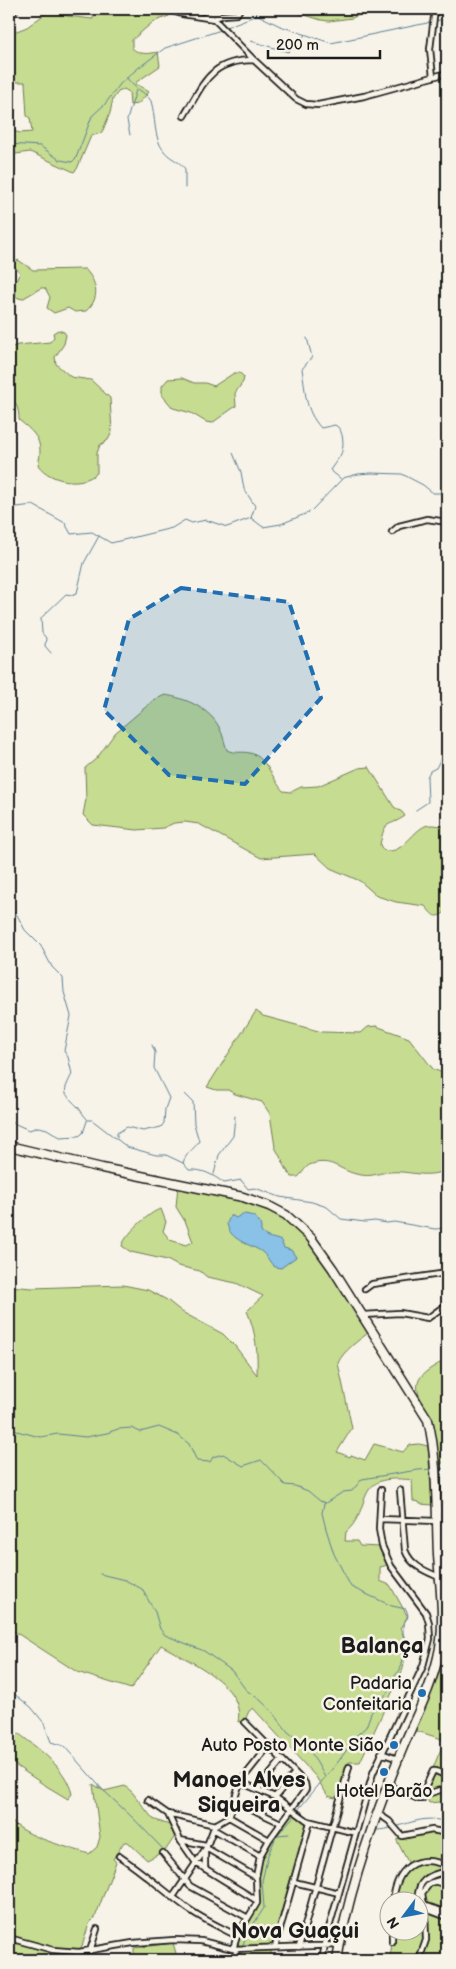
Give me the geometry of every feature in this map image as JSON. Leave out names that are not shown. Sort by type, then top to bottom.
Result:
[{"type":"highway","points":[[9,1146],[102,1168],[230,1194],[270,1206],[292,1219],[311,1238],[363,1315],[428,1420],[431,1432],[437,1517],[441,1639],[439,1656],[388,1785],[361,1862],[339,1945],[337,1960]]},
{"type":"street","points":[[9,15],[16,9]]},
{"type":"street","points":[[166,9],[190,16],[214,19],[296,99],[309,105],[371,94],[447,72]]},
{"type":"street","points":[[214,19],[237,14],[240,9]]},
{"type":"street","points":[[433,77],[430,49],[434,9]]},
{"type":"street","points":[[206,17],[216,13],[221,16]]},
{"type":"street","points":[[184,116],[208,77],[214,72],[230,62],[254,60]]},
{"type":"street","points":[[392,532],[399,526],[427,519],[447,522]]},
{"type":"street","points":[[365,1289],[372,1284],[447,1273]]},
{"type":"street","points":[[363,1315],[400,1313],[428,1318],[447,1304]]},
{"type":"street","points":[[322,1960],[372,1773],[423,1666],[430,1632],[428,1618],[423,1607],[397,1575],[387,1559],[380,1539],[381,1490]]},
{"type":"street","points":[[400,1490],[408,1556],[420,1569],[439,1577]]},
{"type":"street","points":[[380,1519],[403,1520],[437,1517],[447,1506]]},
{"type":"street","points":[[236,1960],[238,1936],[257,1903],[256,1877],[260,1856],[281,1822],[295,1811],[306,1791],[305,1784],[281,1761],[246,1722]]},
{"type":"street","points":[[173,1897],[206,1848],[214,1827],[229,1817],[240,1782],[268,1747]]},
{"type":"street","points":[[381,1753],[398,1759]]},
{"type":"street","points":[[258,1789],[281,1761]]},
{"type":"street","points":[[299,1947],[349,1767]]},
{"type":"street","points":[[427,1794],[424,1790],[432,1772],[436,1771],[447,1776]]},
{"type":"street","points":[[274,1797],[294,1774]]},
{"type":"street","points":[[240,1782],[274,1797],[310,1822],[356,1833]]},
{"type":"street","points":[[388,1785],[418,1799],[447,1788]]},
{"type":"street","points":[[148,1800],[168,1814],[214,1827],[260,1856]]},
{"type":"street","points":[[235,1801],[281,1822]]},
{"type":"street","points":[[378,1812],[402,1836],[432,1830],[447,1833]]},
{"type":"street","points":[[168,1814],[180,1840],[196,1862],[256,1900]]},
{"type":"street","points":[[229,1817],[269,1840]]},
{"type":"street","points":[[275,1948],[310,1822]]},
{"type":"street","points":[[180,1840],[206,1848],[256,1877]]},
{"type":"street","points":[[205,1869],[206,1848]]},
{"type":"street","points":[[163,1853],[184,1881],[197,1891],[248,1918]]},
{"type":"street","points":[[119,1856],[214,1925],[238,1936]]},
{"type":"street","points":[[349,1859],[361,1862]]},
{"type":"street","points":[[395,1892],[397,1880],[414,1863],[429,1860],[447,1866]]},
{"type":"street","points":[[418,1892],[420,1884],[432,1876],[447,1871]]},
{"type":"street","points":[[422,1892],[430,1883],[447,1878]]},
{"type":"street","points":[[435,1881],[447,1885]]},
{"type":"street","points":[[294,1882],[339,1893]]},
{"type":"street","points":[[428,1906],[447,1913]]},
{"type":"street","points":[[428,1910],[447,1917]]},
{"type":"street","points":[[90,1951],[97,1929]]},
{"type":"street","points":[[9,1938],[53,1950],[90,1951],[133,1943],[174,1940],[201,1942],[238,1949],[339,1945]]},
{"type":"street","points":[[419,1960],[425,1942]]},
{"type":"street","points":[[443,1960],[447,1956]]},
{"type":"highlighted area","points":[[181,588],[289,602],[321,698],[245,784],[169,775],[104,710],[129,619]]},
{"type":"green space","points":[[94,9],[169,9],[169,16],[153,22],[132,40],[132,48],[138,52],[158,52],[160,66],[135,83],[149,92],[138,104],[130,105],[129,92],[124,89],[118,92],[113,99],[103,130],[101,133],[91,136],[74,172],[30,152],[9,155],[9,130],[20,133],[32,132],[30,118],[27,116],[25,82],[9,82],[9,34],[27,27],[49,11],[67,16],[93,19]]},
{"type":"green space","points":[[286,9],[374,9],[352,18],[329,21]]},
{"type":"green space","points":[[18,260],[33,270],[85,269],[95,285],[94,301],[86,311],[75,312],[68,308],[54,313],[47,308],[50,297],[45,288],[41,288],[22,299],[16,297],[15,284],[20,273],[13,264]]},
{"type":"green space","points":[[58,330],[66,335],[64,344],[55,357],[56,364],[71,377],[91,380],[110,398],[112,432],[108,440],[100,445],[97,453],[97,473],[83,480],[66,481],[43,471],[38,465],[40,450],[37,439],[19,420],[17,407],[9,396],[9,348],[18,345],[50,342],[54,337],[53,333]]},
{"type":"green space","points":[[234,373],[240,373],[244,377],[243,382],[235,393],[236,406],[212,423],[206,422],[191,413],[173,408],[162,395],[162,386],[168,379],[182,378],[194,383],[205,383],[214,386]]},
{"type":"green space","points":[[165,695],[188,701],[203,709],[215,720],[227,750],[256,755],[265,763],[283,791],[291,792],[301,787],[318,786],[359,768],[369,767],[394,807],[405,816],[386,827],[380,845],[383,850],[390,851],[401,847],[425,826],[447,825],[447,911],[434,916],[425,906],[396,902],[377,896],[360,881],[330,868],[315,854],[261,858],[199,824],[174,823],[163,828],[137,830],[93,825],[83,815],[86,799],[85,768],[97,758],[115,733],[154,700]]},
{"type":"green space","points":[[256,1011],[263,1016],[322,1032],[361,1033],[368,1027],[376,1026],[409,1038],[433,1069],[447,1075],[447,1169],[433,1174],[397,1172],[366,1176],[325,1162],[312,1164],[298,1177],[292,1177],[275,1147],[270,1114],[262,1102],[228,1090],[216,1090],[207,1087]]},
{"type":"green space","points":[[178,1185],[251,1202],[274,1211],[288,1220],[302,1233],[328,1265],[371,1331],[357,1341],[338,1363],[352,1428],[337,1452],[365,1460],[374,1444],[403,1452],[409,1445],[419,1444],[428,1446],[432,1505],[413,1501],[412,1480],[393,1479],[380,1481],[367,1494],[360,1513],[346,1532],[345,1541],[357,1541],[360,1546],[379,1547],[388,1565],[380,1567],[380,1581],[390,1585],[408,1617],[400,1628],[407,1642],[403,1669],[360,1762],[349,1762],[342,1789],[335,1798],[328,1796],[316,1777],[253,1708],[249,1711],[245,1720],[238,1722],[238,1708],[233,1696],[224,1685],[198,1666],[161,1645],[131,1689],[77,1672],[9,1628],[9,1286],[32,1288],[123,1285],[148,1290],[167,1300],[182,1312],[223,1334],[235,1346],[257,1375],[256,1343],[247,1311],[263,1296],[236,1283],[207,1277],[200,1271],[178,1266],[167,1260],[131,1252],[122,1246],[127,1236],[138,1224],[161,1209],[166,1222],[163,1231],[170,1240],[186,1245],[193,1242],[186,1223],[176,1207]]},
{"type":"green space","points":[[440,1363],[447,1372],[447,1460],[436,1467],[436,1443],[433,1426],[419,1395],[418,1385],[419,1380],[428,1370]]},
{"type":"green space","points":[[447,1518],[447,1811],[439,1802],[429,1803],[427,1797],[429,1780],[445,1740],[414,1730],[443,1650],[439,1520]]},
{"type":"green space","points":[[9,1726],[55,1764],[68,1783],[72,1794],[68,1799],[9,1761]]},
{"type":"green space","points":[[93,1784],[104,1791],[125,1786],[153,1819],[180,1829],[165,1851],[147,1860],[128,1842],[124,1842],[113,1859],[116,1862],[96,1915],[89,1924],[82,1946],[76,1955],[62,1960],[38,1960],[29,1956],[22,1960],[9,1960],[9,1819],[17,1826],[36,1836],[89,1854],[97,1847],[100,1837]]},
{"type":"green space","points":[[294,1807],[308,1818],[271,1949],[271,1957],[267,1958],[267,1960],[230,1960],[229,1948],[237,1946],[241,1932],[258,1902],[257,1882],[267,1843]]},
{"type":"green space","points":[[429,1832],[447,1835],[447,1960],[390,1960],[392,1942],[428,1942],[428,1892],[394,1892],[397,1880],[408,1862],[397,1839]]},
{"type":"green space","points":[[173,1943],[178,1960],[134,1960],[134,1948]]},
{"type":"water","points":[[242,1214],[256,1218],[263,1234],[281,1241],[284,1248],[291,1250],[296,1257],[281,1268],[275,1267],[262,1252],[236,1238],[227,1223],[231,1215],[236,1218]]},
{"type":"waterway","points":[[256,9],[257,15]]},
{"type":"waterway","points":[[226,27],[257,15]]},
{"type":"waterway","points":[[258,15],[280,26],[331,43],[432,22]]},
{"type":"waterway","points":[[436,21],[447,18]]},
{"type":"waterway","points":[[9,144],[40,146],[60,160],[72,162],[76,158],[92,116],[105,104],[121,83],[165,48],[221,30]]},
{"type":"waterway","points":[[251,41],[288,52],[305,35]]},
{"type":"waterway","points":[[127,78],[151,101],[156,134],[160,146],[166,154],[185,169],[185,188]]},
{"type":"waterway","points":[[130,135],[127,120],[136,90]]},
{"type":"waterway","points":[[307,338],[312,357],[302,369],[307,400],[311,414],[321,428],[335,425],[342,434],[342,453],[330,470],[341,479]]},
{"type":"waterway","points":[[233,453],[241,472],[244,489],[255,506],[251,518]]},
{"type":"waterway","points":[[9,508],[33,505],[65,523],[71,534],[92,532],[111,543],[172,528],[185,520],[192,523],[206,520],[227,527],[251,518],[263,527],[281,524],[310,512],[343,478],[358,474],[402,474],[423,485],[433,493],[445,493],[447,495]]},
{"type":"waterway","points":[[51,653],[45,646],[46,638],[42,633],[41,618],[66,594],[72,595],[77,593],[84,563],[99,536]]},
{"type":"waterway","points":[[416,810],[428,802],[427,777],[430,771],[436,768],[447,746]]},
{"type":"waterway","points":[[9,907],[17,915],[25,930],[41,946],[52,967],[63,978],[64,992],[71,1016],[64,1051],[68,1057],[72,1074],[67,1085],[66,1094],[87,1119]]},
{"type":"waterway","points":[[117,1137],[117,1133],[127,1127],[143,1131],[161,1127],[164,1123],[165,1109],[169,1098],[154,1068],[155,1052],[152,1045]]},
{"type":"waterway","points":[[183,1163],[186,1156],[199,1141],[194,1124],[193,1102],[185,1094]]},
{"type":"waterway","points":[[214,1174],[219,1155],[233,1136],[235,1116]]},
{"type":"waterway","points":[[87,1120],[92,1120],[127,1147],[156,1155],[166,1155],[183,1163],[189,1170],[199,1170],[208,1173],[224,1183],[241,1180],[248,1189],[255,1188],[280,1197],[312,1202],[327,1207],[341,1219],[365,1222],[394,1222],[435,1229],[447,1228]]},
{"type":"waterway","points":[[9,1121],[29,1130],[39,1127],[47,1129],[60,1137],[79,1136],[83,1133],[87,1121]]},
{"type":"waterway","points":[[9,1429],[40,1437],[58,1434],[86,1437],[118,1429],[132,1428],[140,1432],[159,1427],[178,1435],[189,1444],[197,1461],[210,1462],[213,1457],[223,1454],[243,1466],[261,1460],[285,1485],[295,1486],[308,1491],[325,1503]]},
{"type":"waterway","points":[[439,1469],[447,1468]]},
{"type":"waterway","points":[[297,1811],[338,1762],[358,1734],[366,1727],[371,1713],[387,1693],[393,1678],[400,1670],[405,1641],[403,1625],[408,1615],[406,1609],[392,1606],[351,1587],[334,1554],[322,1513],[324,1504],[343,1492],[352,1491],[362,1479],[433,1469]]},
{"type":"waterway","points":[[100,1574],[125,1580],[142,1589],[155,1612],[160,1629],[165,1635],[204,1651],[232,1671],[246,1690],[272,1711],[288,1732],[308,1747],[325,1777]]},
{"type":"waterway","points":[[9,1690],[31,1707],[44,1723],[51,1742],[64,1746],[102,1789],[162,1848]]},
{"type":"waterway","points":[[242,1947],[247,1934],[264,1908],[262,1881],[268,1855],[277,1835],[295,1815]]},
{"type":"waterway","points":[[376,1830],[429,1819],[447,1823]]},
{"type":"waterway","points":[[278,1835],[289,1834]]},
{"type":"waterway","points":[[241,1951],[242,1960]]},
{"type":"waterway","points":[[9,1958],[17,1960]]},
{"type":"place","name":"Padaria Confeitaria","points":[[422,1693]]},
{"type":"place","name":"Auto Posto Monte Sião","points":[[394,1745]]},
{"type":"place","name":"Hotel Barão","points":[[384,1772]]},
{"type":"district","name":"Balança","points":[[382,1645]]},
{"type":"district","name":"Manoel Alves Siqueira","points":[[239,1792]]},
{"type":"district","name":"Nova Guaçui","points":[[295,1930]]}]
